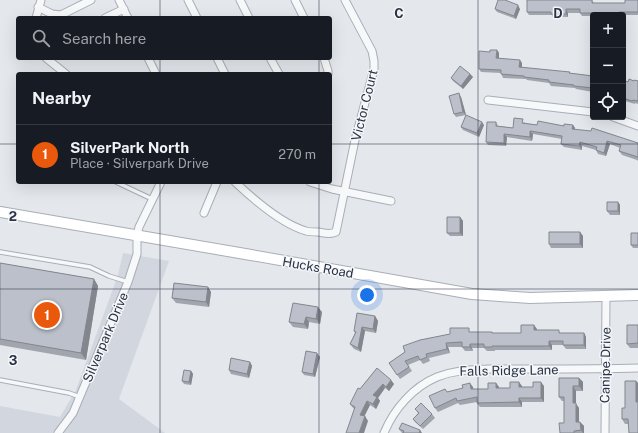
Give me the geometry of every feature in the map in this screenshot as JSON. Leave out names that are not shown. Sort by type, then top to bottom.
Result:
[{"type":"main road","name":"Hucks Road","points":[[0,212],[251,254],[472,294],[530,298],[638,295]]},
{"type":"street","points":[[36,16],[41,0]]},
{"type":"street","points":[[38,8],[52,14],[61,15],[91,0]]},
{"type":"street","points":[[119,0],[127,16]]},
{"type":"street","points":[[188,0],[196,16]]},
{"type":"street","points":[[240,0],[248,16]]},
{"type":"street","points":[[295,0],[303,16]]},
{"type":"street","name":"Victor Court","points":[[236,184],[267,210],[290,224],[306,231],[332,234],[336,232],[355,140],[374,69],[372,51],[346,0]]},
{"type":"street","points":[[109,16],[124,9]]},
{"type":"street","points":[[50,60],[64,72]]},
{"type":"street","points":[[149,60],[155,72]]},
{"type":"street","points":[[218,60],[224,72]]},
{"type":"street","points":[[271,60],[278,72]]},
{"type":"street","points":[[325,60],[328,72]]},
{"type":"street","points":[[488,100],[590,112]]},
{"type":"street","points":[[621,120],[638,126]]},
{"type":"street","name":"Silverpark Drive","points":[[58,433],[73,413],[128,282],[137,254],[137,235],[139,227],[160,184]]},
{"type":"street","points":[[204,213],[217,184]]},
{"type":"street","points":[[317,184],[344,192],[391,201]]},
{"type":"street","name":"Canipe Drive","points":[[605,433],[606,296]]},
{"type":"street","name":"Falls Ridge Lane","points":[[384,433],[392,416],[410,395],[425,383],[449,372],[466,370],[638,368]]},
{"type":"lane","points":[[120,184],[152,199]]},
{"type":"lane","points":[[0,252],[90,267],[109,276],[128,282]]},
{"type":"lane","points":[[0,380],[69,393],[80,397]]},
{"type":"shaded area","points":[[123,253],[169,261],[119,399],[165,433],[0,433],[0,406],[60,417],[76,390],[118,275]]},
{"type":"building","points":[[498,0],[505,0],[518,5],[514,16],[495,9]]},
{"type":"building","points":[[527,0],[592,0],[592,3],[625,3],[625,0],[638,0],[638,12],[580,13],[580,9],[566,9],[566,14],[551,14],[551,12],[527,12]]},
{"type":"building","points":[[490,50],[497,50],[496,58],[520,60],[519,67],[590,76],[590,88],[549,82],[549,80],[524,76],[501,74],[501,70],[479,69],[479,51],[490,52]]},
{"type":"building","points":[[460,66],[470,74],[461,86],[451,78]]},
{"type":"building","points":[[629,79],[638,81],[638,101],[626,99],[626,81],[628,82]]},
{"type":"building","points":[[459,93],[463,112],[454,114],[449,96]]},
{"type":"building","points":[[466,115],[482,122],[477,133],[461,127]]},
{"type":"building","points":[[514,118],[523,119],[522,123],[537,125],[538,121],[564,126],[564,124],[573,125],[572,129],[591,131],[592,128],[638,143],[638,157],[619,151],[621,145],[607,141],[604,153],[596,150],[597,147],[580,142],[579,146],[561,144],[562,136],[530,131],[530,137],[504,134],[504,143],[486,142],[487,122],[496,122],[496,126],[513,128]]},
{"type":"building","points":[[607,202],[618,202],[618,211],[607,211]]},
{"type":"building","points":[[447,217],[460,217],[460,233],[447,233]]},
{"type":"building","points":[[549,232],[580,232],[580,244],[549,244]]},
{"type":"building","points":[[631,233],[638,233],[638,245],[631,245]]},
{"type":"building","points":[[0,263],[94,279],[81,353],[0,339]]},
{"type":"building","points":[[174,283],[208,287],[206,302],[172,298]]},
{"type":"building","points":[[293,303],[318,307],[316,319],[306,317],[304,324],[289,322]]},
{"type":"building","points":[[357,313],[375,316],[373,329],[362,327],[358,348],[350,344],[356,332],[354,331]]},
{"type":"building","points":[[521,325],[534,325],[534,330],[559,330],[559,333],[584,333],[584,345],[563,345],[563,341],[549,341],[549,346],[484,347],[484,344],[470,344],[470,347],[462,347],[462,342],[446,343],[447,349],[426,354],[427,357],[420,360],[418,356],[405,361],[409,367],[397,375],[389,363],[405,352],[403,346],[420,340],[450,334],[450,328],[469,328],[469,332],[521,333]]},
{"type":"building","points":[[627,325],[638,325],[638,343],[627,344]]},
{"type":"building","points":[[306,351],[317,353],[313,374],[302,372]]},
{"type":"building","points":[[231,358],[250,362],[247,374],[229,370]]},
{"type":"building","points":[[377,368],[391,380],[386,387],[383,384],[373,395],[377,397],[373,404],[367,401],[360,415],[365,416],[359,433],[346,433],[355,407],[350,404],[358,388],[360,389]]},
{"type":"building","points":[[184,370],[191,371],[189,382],[182,381]]},
{"type":"building","points":[[559,378],[579,378],[579,386],[573,386],[573,403],[576,403],[576,422],[580,422],[581,430],[574,431],[574,433],[560,433],[559,423],[564,423],[564,397],[559,397]]},
{"type":"building","points":[[625,381],[636,381],[638,433],[629,433],[628,419],[622,419],[622,408],[625,408]]},
{"type":"building","points":[[510,382],[519,382],[519,387],[533,387],[533,382],[541,382],[541,398],[519,398],[519,402],[477,403],[477,397],[457,401],[456,398],[435,408],[429,396],[445,389],[447,392],[463,388],[462,385],[470,383],[471,389],[488,389],[488,383],[496,383],[496,388],[510,388]]},
{"type":"building","points":[[421,403],[432,414],[420,426],[413,419],[419,413],[415,409]]},
{"type":"building","points":[[402,423],[420,430],[419,433],[403,433],[404,431],[399,429]]},
{"type":"place","name":"SilverPark North","points":[[47,315]]}]
